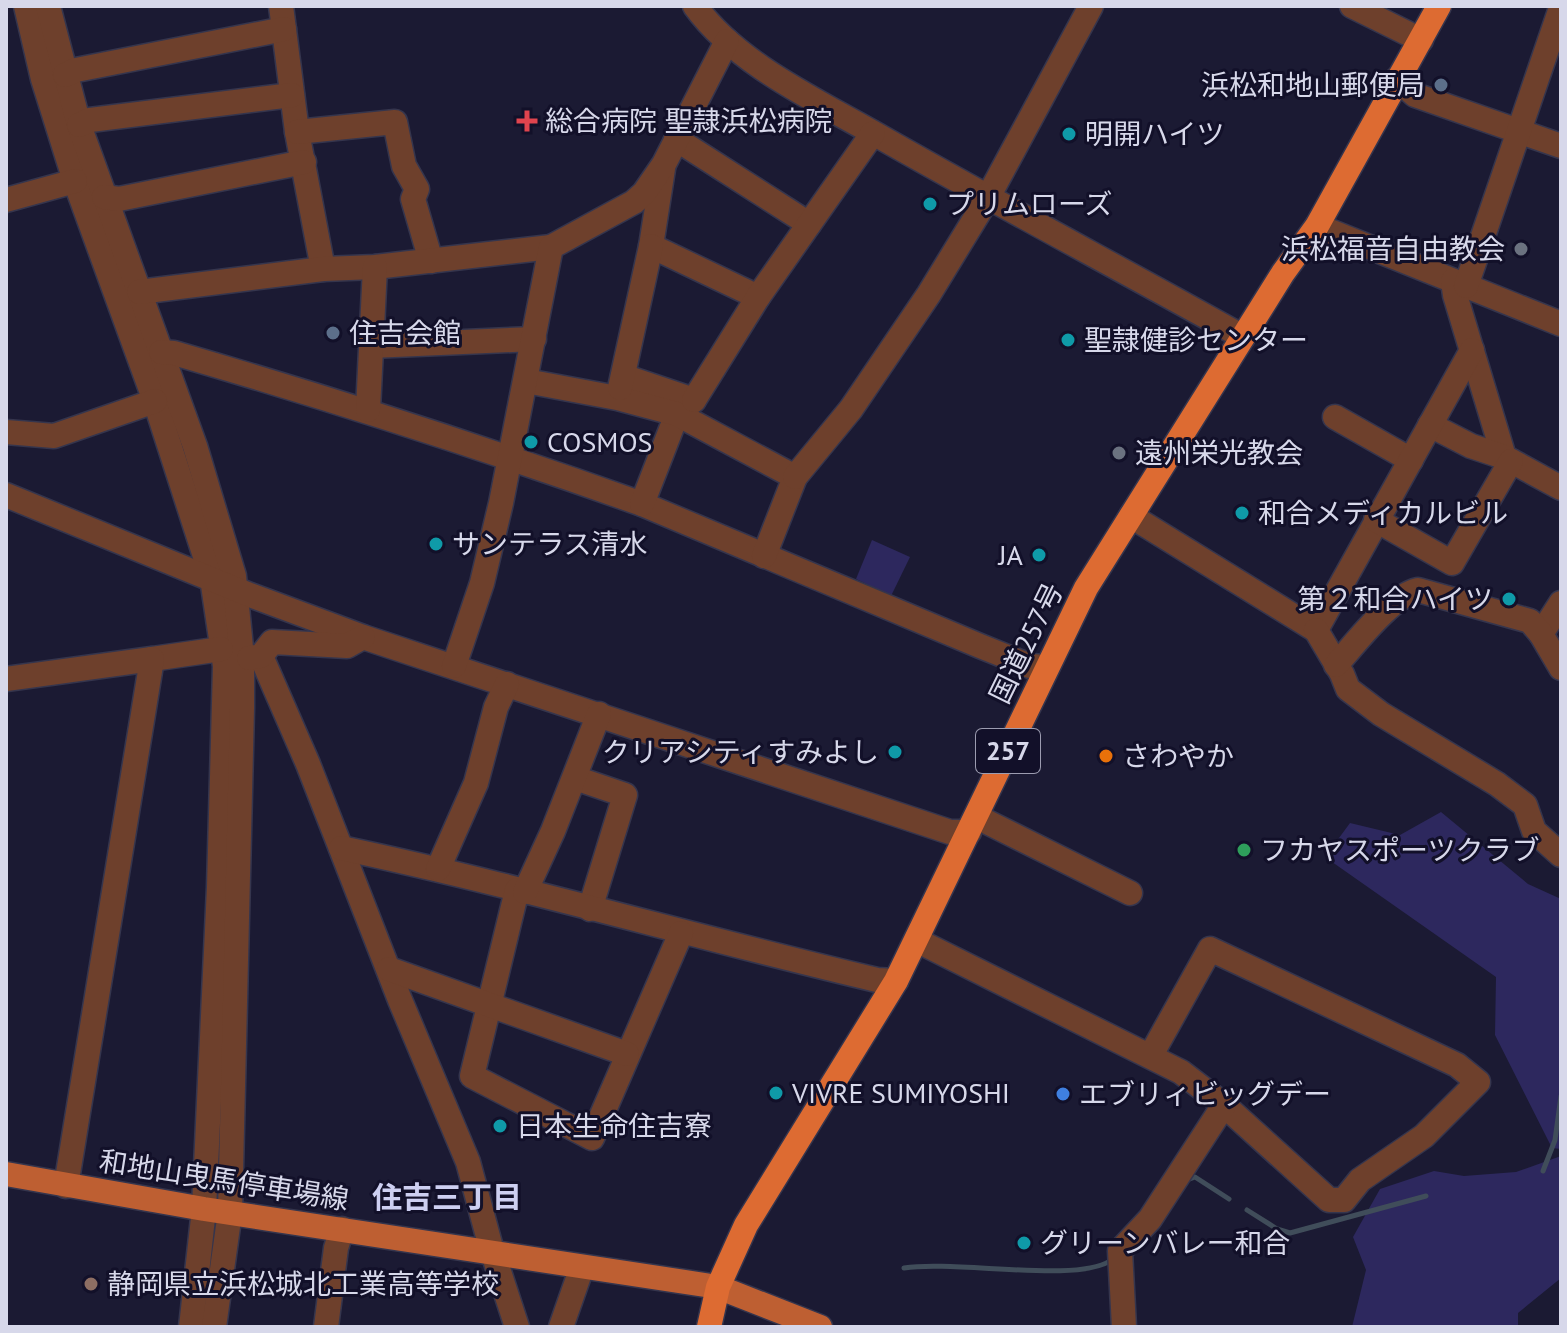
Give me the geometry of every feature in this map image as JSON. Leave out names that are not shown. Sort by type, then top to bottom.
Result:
[{"type":"highway","name":"国道257号","points":[[709,1327],[718,1287],[746,1225],[896,981],[1086,588],[1283,273],[1317,226],[1439,6]]},
{"type":"main road","name":"和地山曳馬停車場線","points":[[6,1174],[204,1209],[718,1287],[820,1327]]},
{"type":"street","points":[[26,6],[43,79],[75,181],[155,401],[212,578],[242,654],[341,848],[468,1162],[517,1327]]},
{"type":"street","points":[[48,6],[79,125],[195,446],[237,589],[242,654],[230,1212],[214,1327]]},
{"type":"street","points":[[764,556],[795,477],[851,409],[929,294],[987,199],[1091,6]]},
{"type":"street","points":[[1352,6],[1421,40]]},
{"type":"street","points":[[1376,520],[1452,563],[1507,459],[1455,295],[1519,131],[1561,9],[1553,6]]},
{"type":"street","points":[[700,8],[727,41],[793,88],[987,199],[1080,245],[1243,337]]},
{"type":"street","points":[[65,75],[282,18],[297,132],[323,269]]},
{"type":"street","points":[[139,292],[323,269],[375,267],[551,247],[634,202],[644,193],[664,164],[727,41]]},
{"type":"street","points":[[1397,79],[1415,95],[1561,146]]},
{"type":"street","points":[[79,125],[90,120],[292,95]]},
{"type":"street","points":[[297,132],[395,122],[404,166],[417,189],[413,199],[431,261]]},
{"type":"street","points":[[642,504],[686,407],[758,297],[873,133]]},
{"type":"street","points":[[676,139],[809,224]]},
{"type":"street","points":[[104,197],[119,199],[304,162]]},
{"type":"street","points":[[620,387],[651,246],[664,164]]},
{"type":"street","points":[[6,200],[75,181]]},
{"type":"street","points":[[634,202],[658,210]]},
{"type":"street","points":[[1317,226],[1561,324]]},
{"type":"street","points":[[651,246],[758,297]]},
{"type":"street","points":[[454,666],[482,583],[501,503],[551,247]]},
{"type":"street","points":[[368,410],[375,267]]},
{"type":"street","points":[[371,346],[534,339]]},
{"type":"street","points":[[1316,630],[1472,350]]},
{"type":"street","points":[[161,352],[174,353],[368,410],[642,504],[980,646],[1030,666],[1047,667]]},
{"type":"street","points":[[526,381],[620,387],[686,407],[795,477]]},
{"type":"street","points":[[6,432],[54,436],[155,401]]},
{"type":"street","points":[[1335,417],[1411,460]]},
{"type":"street","points":[[1430,425],[1471,446],[1507,459],[1561,488]]},
{"type":"street","points":[[6,495],[363,637],[950,832],[973,825],[1130,893]]},
{"type":"street","points":[[1131,516],[1316,630],[1348,689],[1381,714],[1497,784],[1525,805],[1534,831],[1561,855]]},
{"type":"street","points":[[1336,665],[1393,605],[1411,591],[1418,590],[1530,621],[1561,668]]},
{"type":"street","points":[[1541,634],[1561,603]]},
{"type":"street","points":[[6,679],[152,659],[242,654],[272,642],[347,646],[363,637]]},
{"type":"street","points":[[191,1327],[204,1209],[227,678],[242,654]]},
{"type":"street","points":[[66,1186],[152,659]]},
{"type":"street","points":[[438,869],[476,783],[496,707],[507,684]]},
{"type":"street","points":[[599,714],[575,778],[521,891],[487,1004],[472,1076],[592,1138],[681,933]]},
{"type":"street","points":[[575,778],[625,795],[590,909]]},
{"type":"street","points":[[341,848],[438,869],[681,933],[877,980],[896,981]]},
{"type":"street","points":[[916,940],[1181,1072],[1224,1105],[1329,1200],[1344,1200],[1360,1180],[1424,1136],[1478,1082],[1457,1065],[1210,949],[1151,1055]]},
{"type":"street","points":[[389,969],[627,1054]]},
{"type":"street","points":[[1124,1327],[1120,1251],[1150,1219],[1224,1105]]},
{"type":"street","points":[[326,1327],[336,1248],[342,1229]]},
{"type":"street","points":[[561,1327],[582,1267]]},
{"type":"shaded area","points":[[872,540],[910,557],[891,596],[856,579]]},
{"type":"shaded area","points":[[1441,812],[1528,884],[1561,899],[1561,1149],[1552,1148],[1495,1035],[1496,977],[1325,857],[1350,823],[1400,835]]},
{"type":"shaded area","points":[[1561,1156],[1561,1278],[1518,1313],[1518,1327],[1352,1327],[1366,1270],[1353,1237],[1380,1189],[1434,1171],[1464,1176],[1516,1172]]},
{"type":"waterway","points":[[1543,1171],[1555,1140],[1561,1096]]},
{"type":"waterway","points":[[1187,1180],[1195,1177],[1229,1199]]},
{"type":"waterway","points":[[1247,1210],[1277,1229],[1290,1233],[1426,1196]]},
{"type":"waterway","points":[[904,1268],[926,1266],[1043,1271],[1093,1267],[1110,1261]]},
{"type":"place","name":"浜松和地山郵便局","points":[[1441,85]]},
{"type":"place","name":"総合病院 聖隷浜松病院","points":[[527,121]]},
{"type":"place","name":"明開ハイツ","points":[[1069,134]]},
{"type":"place","name":"プリムローズ","points":[[930,204]]},
{"type":"place","name":"浜松福音自由教会","points":[[1521,249]]},
{"type":"place","name":"住吉会館","points":[[333,333]]},
{"type":"place","name":"聖隷健診センター","points":[[1068,340]]},
{"type":"place","name":"COSMOS","points":[[531,442]]},
{"type":"place","name":"遠州栄光教会","points":[[1119,453]]},
{"type":"place","name":"和合メディカルビル","points":[[1242,513]]},
{"type":"place","name":"サンテラス清水","points":[[436,544]]},
{"type":"place","name":"JA","points":[[1039,555]]},
{"type":"place","name":"第２和合ハイツ","points":[[1509,599]]},
{"type":"place","name":"クリアシティすみよし","points":[[895,752]]},
{"type":"place","name":"さわやか","points":[[1106,756]]},
{"type":"place","name":"フカヤスポーツクラブ","points":[[1244,850]]},
{"type":"place","name":"VIVRE SUMIYOSHI","points":[[776,1093]]},
{"type":"place","name":"エブリィビッグデー","points":[[1063,1094]]},
{"type":"place","name":"日本生命住吉寮","points":[[500,1126]]},
{"type":"place","name":"グリーンバレー和合","points":[[1024,1243]]},
{"type":"place","name":"静岡県立浜松城北工業高等学校","points":[[91,1284]]},
{"type":"district","name":"住吉三丁目","points":[[447,1198]]}]
